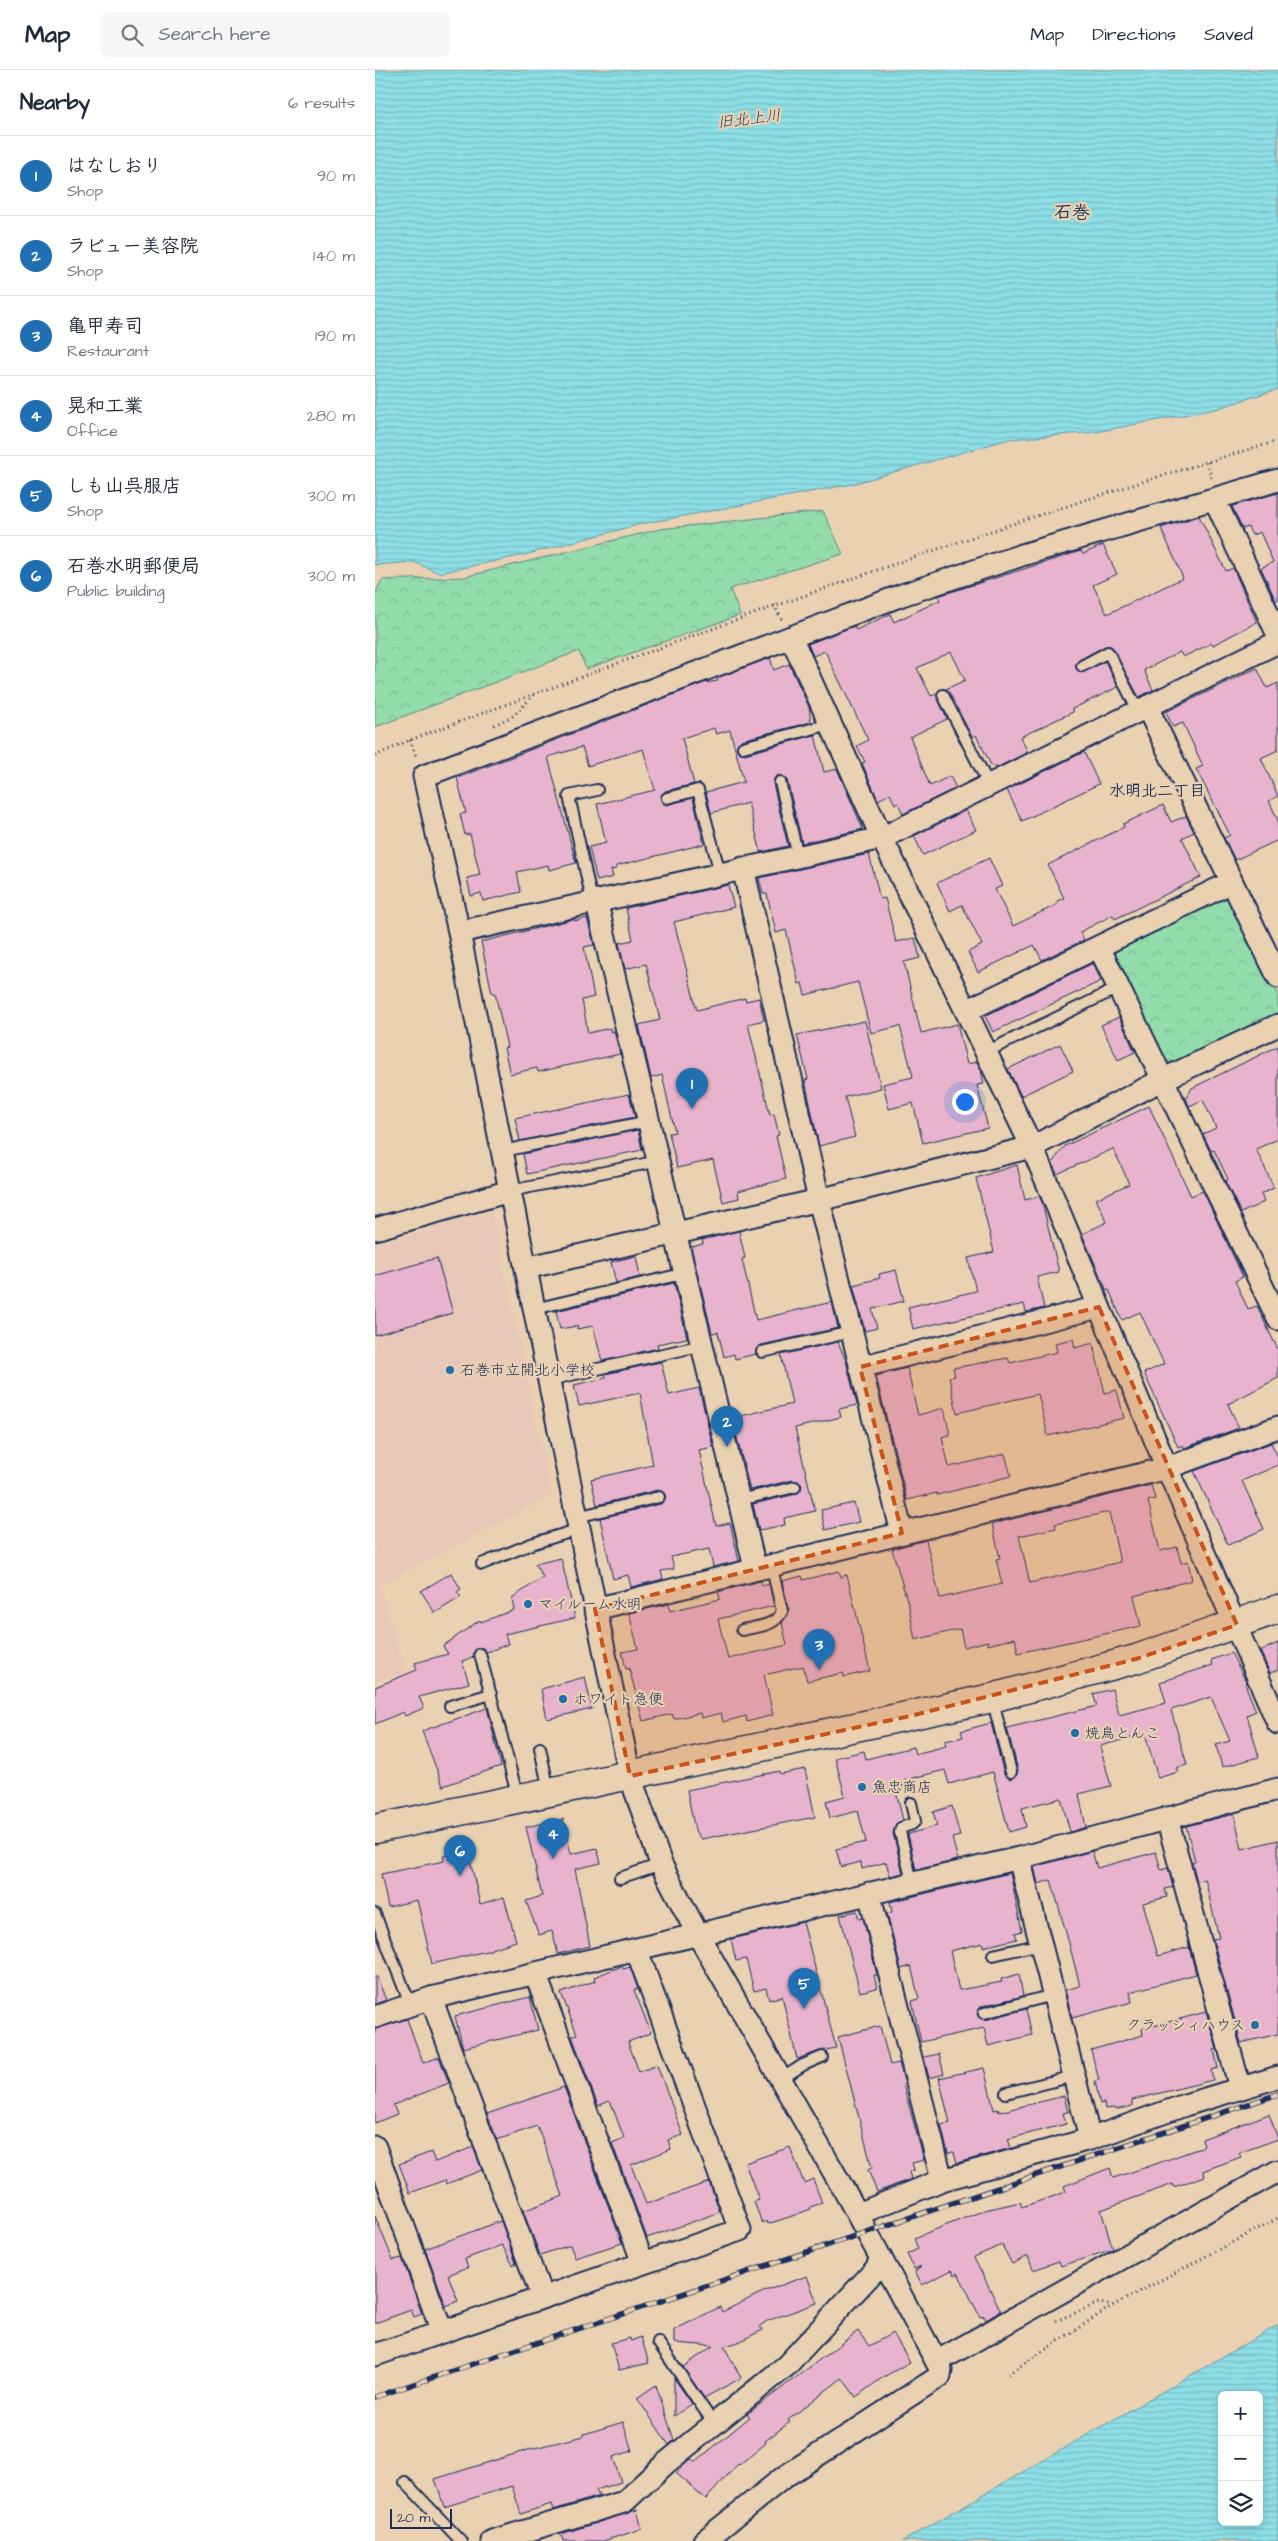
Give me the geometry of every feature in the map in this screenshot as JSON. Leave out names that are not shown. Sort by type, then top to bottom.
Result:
[{"type":"street","points":[[704,2541],[784,2477],[941,2376],[938,2361],[858,2214],[697,1933],[661,1864],[630,1776],[509,1191],[503,1151],[459,932],[424,776],[902,595],[1022,554],[1215,500],[1278,480]]},
{"type":"street","points":[[1215,500],[1278,635]]},
{"type":"street","points":[[791,637],[882,838],[1032,1147],[1167,1468],[1237,1625],[1278,1723]]},
{"type":"street","points":[[459,932],[594,900],[882,838],[1278,642]]},
{"type":"street","points":[[1142,709],[1232,882],[1278,977]]},
{"type":"street","points":[[743,868],[819,1200],[901,1534]]},
{"type":"street","points":[[966,1011],[1232,882]]},
{"type":"street","points":[[594,900],[677,1233],[739,1500],[763,1566]]},
{"type":"street","points":[[1099,947],[1278,1319]]},
{"type":"street","points":[[526,1268],[819,1200],[1032,1147],[1162,1080],[1278,1025]]},
{"type":"street","points":[[375,1229],[509,1191]]},
{"type":"street","points":[[861,1368],[1099,1307]]},
{"type":"street","points":[[595,1609],[763,1566],[1167,1468],[1278,1427]]},
{"type":"street","points":[[375,1829],[992,1698],[1137,1659],[1278,1609]]},
{"type":"street","points":[[375,2017],[431,1998],[637,1951],[697,1933],[1019,1858],[1278,1789]]},
{"type":"street","points":[[1167,1818],[1240,2088]]},
{"type":"street","points":[[1019,1858],[1090,2139]]},
{"type":"street","points":[[869,1893],[941,2180]]},
{"type":"street","points":[[375,2354],[740,2230],[637,1951]]},
{"type":"street","points":[[535,1974],[643,2263]]},
{"type":"street","points":[[431,1998],[542,2297]]},
{"type":"street","points":[[858,2214],[941,2180],[1090,2139],[1185,2105],[1278,2077]]},
{"type":"street","points":[[375,2147],[442,2332]]},
{"type":"street","points":[[938,2361],[1278,2171]]},
{"type":"street","points":[[492,2541],[624,2502],[665,2463],[786,2366],[876,2269],[881,2258]]},
{"type":"lane","points":[[1082,666],[1108,652],[1142,709]]},
{"type":"lane","points":[[943,695],[989,785]]},
{"type":"lane","points":[[743,747],[831,724]]},
{"type":"lane","points":[[780,782],[798,856]]},
{"type":"lane","points":[[594,900],[569,796],[597,790]]},
{"type":"lane","points":[[667,798],[698,790],[720,873]]},
{"type":"lane","points":[[986,1052],[1118,988]]},
{"type":"lane","points":[[503,1151],[649,1121]]},
{"type":"lane","points":[[509,1191],[659,1161]]},
{"type":"lane","points":[[534,1309],[686,1273]]},
{"type":"lane","points":[[762,1352],[851,1332]]},
{"type":"lane","points":[[549,1380],[703,1345]]},
{"type":"lane","points":[[739,1500],[795,1487]]},
{"type":"lane","points":[[482,1564],[578,1523],[659,1497]]},
{"type":"lane","points":[[741,1630],[773,1623],[779,1617],[781,1611],[763,1566]]},
{"type":"lane","points":[[480,1654],[518,1799]]},
{"type":"lane","points":[[450,1706],[491,1694]]},
{"type":"lane","points":[[992,1698],[1011,1772]]},
{"type":"lane","points":[[540,1748],[550,1792]]},
{"type":"lane","points":[[911,1803],[915,1820],[912,1824],[901,1828],[901,1832],[912,1882]]},
{"type":"lane","points":[[620,1878],[661,1864]]},
{"type":"lane","points":[[375,1914],[409,2004]]},
{"type":"lane","points":[[993,1955],[1041,1944]]},
{"type":"lane","points":[[984,2013],[1053,1996]]},
{"type":"lane","points":[[781,2079],[803,2065],[822,2057]]},
{"type":"lane","points":[[1006,2093],[1074,2076]]},
{"type":"lane","points":[[658,2342],[714,2424]]},
{"type":"lane","points":[[405,2482],[461,2541]]},
{"type":"path","points":[[375,756],[409,740],[831,585],[1099,494],[1278,441]]},
{"type":"path","points":[[1008,2374],[1112,2306],[1278,2218]]},
{"type":"highlighted area","points":[[1099,1307],[1237,1625],[1136,1659],[910,1716],[630,1776],[595,1609],[902,1533],[860,1367]]},
{"type":"shaded area","name":"石巻市立開北小学校","points":[[491,1211],[552,1495],[379,1586],[406,1673],[375,1682],[375,1245]]},
{"type":"green space","points":[[823,511],[843,554],[730,589],[740,615],[586,669],[579,651],[375,727],[375,594],[382,580],[464,577],[660,529]]},
{"type":"green space","points":[[1228,889],[1278,994],[1278,1015],[1173,1063],[1162,1059],[1109,952]]},
{"type":"water","name":"旧北上川","points":[[375,70],[1278,70],[1278,389],[1215,409],[1096,432],[1009,439],[852,484],[641,524],[524,555],[439,573],[414,562],[375,565]]},
{"type":"water","points":[[1278,2325],[1278,2541],[903,2541]]},
{"type":"building","points":[[1278,493],[1278,599],[1276,601],[1261,568],[1273,562],[1260,532],[1252,535],[1248,527],[1242,529],[1232,506]]},
{"type":"building","points":[[1199,516],[1226,571],[1233,568],[1257,622],[1213,645],[1212,643],[1183,657],[1180,652],[1144,670],[1153,690],[1139,697],[1111,646],[1105,646],[1079,660],[1075,666],[1081,673],[1105,661],[1118,687],[1072,709],[1073,712],[1020,737],[1028,752],[996,768],[995,765],[992,767],[976,735],[972,737],[946,689],[965,680],[951,652],[917,668],[931,696],[936,694],[947,719],[910,737],[930,786],[950,776],[956,788],[903,814],[898,803],[895,804],[890,794],[878,800],[862,763],[865,762],[857,746],[868,740],[825,651],[813,656],[808,644],[854,626],[856,630],[890,614],[894,622],[940,600],[938,596],[1081,551],[1083,554],[1103,545],[1117,574],[1093,585],[1107,614],[1183,578],[1161,528]]},
{"type":"building","points":[[770,658],[774,670],[789,664],[809,707],[811,722],[741,740],[737,745],[737,749],[745,754],[815,735],[824,772],[837,769],[863,829],[802,843],[787,780],[779,775],[775,777],[773,784],[788,846],[761,852],[748,803],[711,813],[706,792],[744,782],[730,730],[716,734],[714,728],[682,738],[694,784],[665,791],[660,797],[666,805],[693,798],[704,844],[616,866],[616,869],[611,870],[613,877],[597,881],[589,847],[606,843],[597,804],[655,790],[643,749],[588,766],[582,747],[548,757],[576,863],[549,870],[548,865],[517,872],[521,892],[483,901],[481,893],[471,896],[467,878],[480,875],[470,834],[465,835],[460,814],[466,813],[457,778],[704,683],[718,681],[717,678]]},
{"type":"building","points":[[1257,668],[1267,688],[1278,683],[1278,750],[1261,758],[1278,796],[1269,801],[1278,820],[1278,840],[1235,860],[1224,838],[1230,835],[1196,769],[1203,766],[1183,723],[1173,727],[1166,712]]},
{"type":"building","points":[[1084,752],[1099,784],[1022,821],[1007,790]]},
{"type":"building","points":[[1163,805],[1171,822],[1186,816],[1194,832],[1182,838],[1201,877],[1115,919],[1113,915],[1080,932],[1084,940],[1042,960],[1034,945],[978,972],[968,952],[982,945],[962,905],[950,911],[937,883],[989,858],[1002,886],[995,889],[1013,926],[1058,904],[1057,901],[1064,898],[1048,865],[1124,827],[1123,824]]},
{"type":"building","points":[[966,810],[976,830],[923,855],[914,836]]},
{"type":"building","points":[[869,854],[880,899],[885,898],[896,942],[915,938],[920,958],[904,962],[921,1033],[957,1024],[967,1064],[977,1062],[981,1070],[984,1084],[977,1085],[988,1128],[923,1143],[913,1103],[889,1109],[883,1084],[913,1077],[900,1026],[871,1033],[858,982],[805,995],[802,983],[799,984],[786,930],[776,933],[767,894],[763,894],[759,878]]},
{"type":"building","points":[[728,885],[734,907],[674,922],[697,1010],[745,998],[746,1001],[759,998],[764,1020],[748,1024],[770,1115],[774,1114],[779,1135],[776,1136],[786,1179],[738,1191],[739,1198],[723,1202],[713,1160],[677,1168],[669,1133],[675,1132],[662,1075],[651,1078],[639,1025],[660,1020],[646,964],[625,969],[619,943],[633,940],[626,908]]},
{"type":"building","points":[[587,918],[594,945],[584,947],[594,997],[582,1000],[588,1033],[610,1028],[611,1032],[614,1031],[620,1054],[538,1072],[537,1068],[510,1074],[504,1048],[507,1047],[495,993],[492,993],[481,942],[574,919],[574,921]]},
{"type":"building","points":[[1093,963],[1101,981],[993,1032],[985,1016]]},
{"type":"building","points":[[1119,1017],[1135,1052],[1118,1060],[1101,1025]]},
{"type":"building","points":[[865,1021],[881,1088],[845,1097],[855,1137],[819,1146],[805,1080],[808,1079],[797,1035]]},
{"type":"building","points":[[1060,1044],[1073,1071],[1021,1096],[1008,1069]]},
{"type":"building","points":[[1278,1046],[1278,1139],[1256,1149],[1274,1188],[1261,1194],[1264,1202],[1241,1213],[1225,1181],[1228,1179],[1214,1150],[1211,1151],[1203,1134],[1216,1128],[1203,1100],[1189,1106],[1186,1098],[1192,1088]]},
{"type":"building","points":[[629,1094],[635,1117],[520,1141],[515,1118]]},
{"type":"building","points":[[1149,1106],[1191,1196],[1203,1191],[1243,1277],[1235,1281],[1248,1309],[1257,1306],[1278,1350],[1278,1378],[1228,1404],[1239,1428],[1184,1448],[1183,1445],[1178,1447],[1144,1373],[1164,1364],[1140,1312],[1122,1320],[1082,1234],[1107,1222],[1096,1199],[1129,1184],[1120,1163],[1113,1149],[1057,1174],[1052,1163],[1065,1146]]},
{"type":"building","points":[[638,1130],[642,1150],[527,1174],[523,1154]]},
{"type":"building","points":[[1017,1165],[1025,1200],[1039,1196],[1042,1202],[1059,1272],[1037,1277],[1044,1308],[1026,1312],[1024,1304],[913,1329],[908,1307],[976,1291],[968,1258],[994,1252],[976,1178]]},
{"type":"building","points":[[739,1231],[745,1258],[742,1259],[756,1320],[832,1302],[838,1328],[761,1345],[756,1349],[756,1354],[735,1359],[734,1354],[724,1357],[718,1332],[712,1333],[691,1247],[703,1244],[702,1240]]},
{"type":"building","points":[[636,1256],[640,1277],[616,1283],[611,1262]]},
{"type":"building","points":[[437,1258],[453,1313],[375,1335],[375,1276]]},
{"type":"building","points":[[896,1270],[904,1301],[872,1309],[877,1328],[865,1331],[853,1285],[880,1278],[879,1274]]},
{"type":"building","points":[[674,1283],[687,1338],[657,1344],[658,1348],[602,1361],[593,1326],[577,1329],[577,1326],[560,1329],[556,1311]]},
{"type":"building","points":[[1073,1339],[1075,1348],[1093,1343],[1105,1393],[1117,1390],[1124,1418],[1048,1436],[1038,1394],[957,1413],[949,1377],[955,1376],[953,1368],[1008,1358],[1010,1363],[1057,1352],[1055,1343]]},
{"type":"building","points":[[838,1342],[846,1361],[857,1405],[839,1409],[841,1417],[795,1428],[815,1511],[784,1518],[785,1525],[759,1530],[753,1504],[797,1494],[802,1485],[793,1480],[750,1490],[732,1418],[792,1404],[781,1355]]},
{"type":"building","points":[[661,1362],[669,1395],[699,1388],[713,1447],[699,1450],[716,1526],[730,1523],[739,1561],[713,1567],[709,1549],[671,1557],[674,1569],[661,1571],[663,1579],[631,1587],[628,1575],[613,1579],[600,1518],[661,1504],[665,1499],[665,1495],[657,1490],[597,1505],[591,1479],[653,1465],[640,1393],[579,1406],[574,1385],[606,1378],[605,1374]]},
{"type":"building","points":[[907,1368],[918,1415],[944,1408],[950,1435],[942,1437],[949,1467],[1005,1454],[1011,1476],[937,1495],[937,1493],[907,1500],[876,1376]]},
{"type":"building","points":[[1271,1443],[1278,1457],[1278,1465],[1242,1481],[1264,1529],[1228,1545],[1194,1471]]},
{"type":"building","points":[[1151,1485],[1155,1499],[1148,1501],[1160,1551],[1177,1547],[1181,1563],[1188,1561],[1192,1580],[1134,1596],[1141,1626],[1018,1653],[1015,1638],[988,1645],[988,1641],[964,1647],[960,1629],[915,1640],[909,1607],[892,1549],[926,1540],[940,1598],[1002,1584],[996,1559],[1000,1558],[992,1524]],"holes":[[[1109,1512],[1120,1562],[1030,1583],[1019,1536],[1056,1528],[1055,1524]]]},
{"type":"building","points":[[854,1503],[859,1522],[825,1530],[821,1510]]},
{"type":"building","points":[[561,1558],[575,1618],[505,1634],[508,1644],[487,1652],[482,1648],[478,1648],[474,1652],[474,1657],[462,1661],[469,1683],[419,1697],[424,1708],[405,1716],[403,1712],[375,1724],[375,1687],[417,1670],[415,1663],[448,1654],[443,1646],[480,1620],[481,1622],[514,1610],[512,1598],[543,1577],[535,1564]]},
{"type":"building","points":[[839,1571],[841,1577],[847,1575],[870,1671],[844,1677],[843,1673],[807,1681],[803,1666],[764,1675],[773,1715],[747,1722],[746,1716],[723,1722],[721,1713],[701,1718],[700,1713],[674,1719],[672,1714],[643,1721],[629,1668],[626,1669],[622,1652],[638,1649],[629,1613],[669,1604],[670,1611],[720,1599],[718,1592],[761,1581],[762,1586],[769,1584],[774,1606],[718,1619],[728,1659],[787,1645],[782,1623],[789,1609],[782,1581],[802,1576],[803,1580]]},
{"type":"building","points":[[451,1573],[461,1589],[457,1592],[461,1597],[435,1613],[421,1591]]},
{"type":"building","points":[[1278,1643],[1278,1670],[1270,1673],[1260,1651]]},
{"type":"building","points":[[1231,1653],[1247,1683],[1245,1684],[1256,1711],[1247,1715],[1259,1757],[1222,1767],[1216,1745],[1230,1741],[1211,1697],[1171,1710],[1187,1765],[1176,1768],[1178,1772],[1158,1778],[1145,1734],[1100,1746],[1111,1786],[1079,1794],[1086,1827],[1070,1832],[1061,1798],[1022,1808],[1026,1827],[1009,1832],[993,1772],[949,1784],[945,1770],[905,1780],[906,1785],[895,1788],[903,1820],[896,1824],[893,1833],[903,1873],[890,1876],[886,1862],[862,1869],[861,1862],[841,1867],[836,1849],[866,1842],[858,1811],[830,1818],[826,1801],[845,1796],[835,1758],[864,1751],[866,1759],[913,1747],[915,1754],[946,1746],[945,1741],[963,1737],[961,1731],[991,1723],[1004,1774],[1009,1778],[1013,1778],[1018,1770],[1007,1728],[1097,1706],[1093,1694],[1112,1689],[1119,1715],[1166,1703],[1160,1682],[1213,1665],[1211,1660]]},
{"type":"building","points":[[585,1677],[592,1709],[547,1719],[541,1689]]},
{"type":"building","points":[[487,1708],[501,1766],[443,1786],[422,1731]]},
{"type":"building","points":[[805,1769],[815,1817],[701,1839],[695,1831],[687,1790],[779,1771],[780,1774]]},
{"type":"building","points":[[952,1806],[960,1836],[952,1838],[958,1860],[916,1870],[908,1834],[937,1826],[933,1812]]},
{"type":"building","points":[[1234,1814],[1242,1849],[1278,1840],[1278,2034],[1241,2043],[1213,1939],[1219,1938],[1205,1879],[1197,1881],[1192,1862],[1195,1861],[1186,1826]]},
{"type":"building","points":[[563,1819],[571,1854],[597,1848],[601,1863],[575,1869],[590,1946],[558,1954],[552,1931],[539,1935],[526,1901],[542,1896],[526,1827]]},
{"type":"building","points":[[468,1851],[480,1904],[504,1897],[516,1941],[491,1950],[432,1964],[417,1900],[388,1907],[381,1874],[444,1861],[443,1856]]},
{"type":"building","points":[[1092,1851],[1097,1868],[1156,1852],[1161,1870],[1168,1868],[1173,1887],[1165,1889],[1167,1897],[1143,1903],[1158,1956],[1189,1947],[1196,1974],[1130,1992],[1132,2002],[1072,2018],[1065,1990],[1080,1986],[1051,1880],[1038,1884],[1034,1867]]},
{"type":"building","points":[[1010,1873],[1022,1931],[1015,1933],[1017,1939],[983,1947],[983,1943],[950,1951],[959,1990],[1002,1982],[1001,1979],[1019,1974],[1023,1996],[982,2006],[977,2014],[979,2018],[985,2020],[1026,2009],[1032,2035],[988,2046],[984,2028],[921,2042],[912,2001],[919,1999],[911,1966],[901,1969],[887,1913],[892,1912],[890,1902]]},
{"type":"building","points":[[857,1911],[859,1919],[863,1918],[877,1975],[874,1975],[877,1988],[860,1992],[840,1915]]},
{"type":"building","points":[[803,1922],[836,2048],[797,2059],[782,1996],[769,2000],[766,1988],[754,1991],[746,1959],[736,1961],[731,1939]]},
{"type":"building","points":[[622,1966],[623,1969],[630,1967],[638,1989],[634,1990],[651,2033],[628,2042],[639,2072],[657,2065],[683,2135],[668,2140],[671,2149],[631,2165],[646,2204],[709,2182],[720,2212],[647,2238],[612,2143],[624,2138],[611,2103],[609,2101],[598,2106],[572,2036],[577,2034],[561,1993],[595,1981],[594,1977]]},
{"type":"building","points":[[375,1977],[377,1977],[386,2000],[375,2004]]},
{"type":"building","points":[[530,1997],[538,2030],[463,2048],[455,2016]]},
{"type":"building","points":[[1206,2012],[1217,2049],[1214,2050],[1218,2068],[1211,2070],[1213,2080],[1132,2100],[1132,2106],[1115,2110],[1114,2108],[1105,2109],[1104,2103],[1100,2104],[1095,2081],[1099,2080],[1091,2050],[1143,2035],[1142,2029]]},
{"type":"building","points":[[407,2019],[423,2063],[439,2057],[449,2083],[393,2105],[397,2114],[375,2123],[375,2029]]},
{"type":"building","points":[[880,2026],[890,2065],[899,2063],[924,2160],[912,2163],[914,2170],[909,2172],[911,2179],[877,2192],[868,2170],[872,2168],[838,2037]]},
{"type":"building","points":[[939,2054],[944,2074],[929,2078],[924,2057]]},
{"type":"building","points":[[984,2068],[994,2110],[998,2109],[999,2112],[1064,2096],[1068,2112],[1063,2113],[1066,2124],[1008,2139],[1011,2148],[957,2163],[954,2152],[948,2153],[941,2125],[950,2123],[939,2078]]},
{"type":"building","points":[[564,2087],[622,2243],[575,2258],[570,2245],[540,2255],[523,2211],[563,2196],[537,2126],[497,2140],[487,2114]]},
{"type":"building","points":[[1269,2114],[1278,2139],[1239,2153],[1241,2157],[1203,2171],[1205,2176],[1174,2187],[1173,2184],[1101,2210],[1113,2249],[1061,2266],[1059,2261],[1033,2270],[1028,2256],[1012,2264],[1002,2245],[974,2257],[1001,2311],[986,2320],[984,2316],[980,2317],[958,2273],[955,2275],[952,2270],[922,2285],[915,2271],[921,2266],[914,2269],[907,2254],[918,2249],[914,2238],[985,2210],[1020,2202],[1022,2207],[1066,2192],[1064,2186],[1110,2168],[1113,2178],[1147,2167],[1200,2148],[1204,2145],[1202,2139]]},
{"type":"building","points":[[473,2147],[482,2170],[446,2184],[445,2180],[410,2193],[399,2164],[431,2152],[435,2162]]},
{"type":"building","points":[[790,2147],[804,2183],[813,2179],[822,2203],[810,2207],[811,2209],[768,2224],[767,2221],[762,2223],[754,2202],[759,2200],[745,2163]]},
{"type":"building","points":[[375,2216],[393,2260],[402,2258],[422,2314],[414,2317],[411,2310],[375,2323]]},
{"type":"building","points":[[501,2221],[516,2263],[513,2265],[502,2245],[465,2259],[468,2267],[448,2275],[458,2301],[446,2306],[425,2249]]},
{"type":"building","points":[[807,2276],[817,2303],[767,2321],[760,2326],[763,2330],[738,2342],[724,2346],[741,2378],[704,2398],[683,2367],[713,2346],[674,2343],[674,2330],[720,2307],[722,2312],[765,2291]]},
{"type":"building","points":[[858,2331],[869,2346],[893,2333],[910,2362],[882,2378],[856,2397],[842,2378],[788,2420],[790,2422],[738,2464],[706,2499],[676,2473],[691,2459],[695,2462],[750,2417],[747,2414]]},
{"type":"building","points":[[641,2337],[649,2363],[619,2370],[611,2343],[630,2338],[631,2341]]},
{"type":"building","points":[[674,2378],[692,2404],[674,2416]]},
{"type":"building","points":[[656,2385],[674,2440],[669,2445],[637,2398]]},
{"type":"building","points":[[623,2422],[632,2451],[613,2457],[621,2482],[596,2490],[599,2496],[553,2510],[551,2504],[521,2514],[512,2486],[444,2507],[435,2479],[534,2448],[584,2436],[584,2434]]},
{"type":"building","points":[[637,2510],[642,2529],[603,2541],[563,2541],[561,2534]]},
{"type":"railway","points":[[375,2397],[1278,2094]]},
{"type":"place","name":"はなしおり","points":[[692,1109]]},
{"type":"place","name":"石巻市立開北小学校","points":[[450,1370]]},
{"type":"place","name":"ラビュー美容院","points":[[727,1447]]},
{"type":"place","name":"マイルーム水明","points":[[528,1604]]},
{"type":"place","name":"亀甲寿司","points":[[819,1670]]},
{"type":"place","name":"ホワイト急便","points":[[563,1699]]},
{"type":"place","name":"焼鳥とんこ","points":[[1075,1733]]},
{"type":"place","name":"魚忠商店","points":[[862,1787]]},
{"type":"place","name":"晃和工業","points":[[553,1859]]},
{"type":"place","name":"石巻水明郵便局","points":[[460,1876]]},
{"type":"place","name":"しも山呉服店","points":[[804,2009]]},
{"type":"place","name":"クラッシィハウス","points":[[1255,2025]]},
{"type":"district","name":"石巻","points":[[1072,212]]},
{"type":"district","name":"水明北二丁目","points":[[1157,790]]}]
